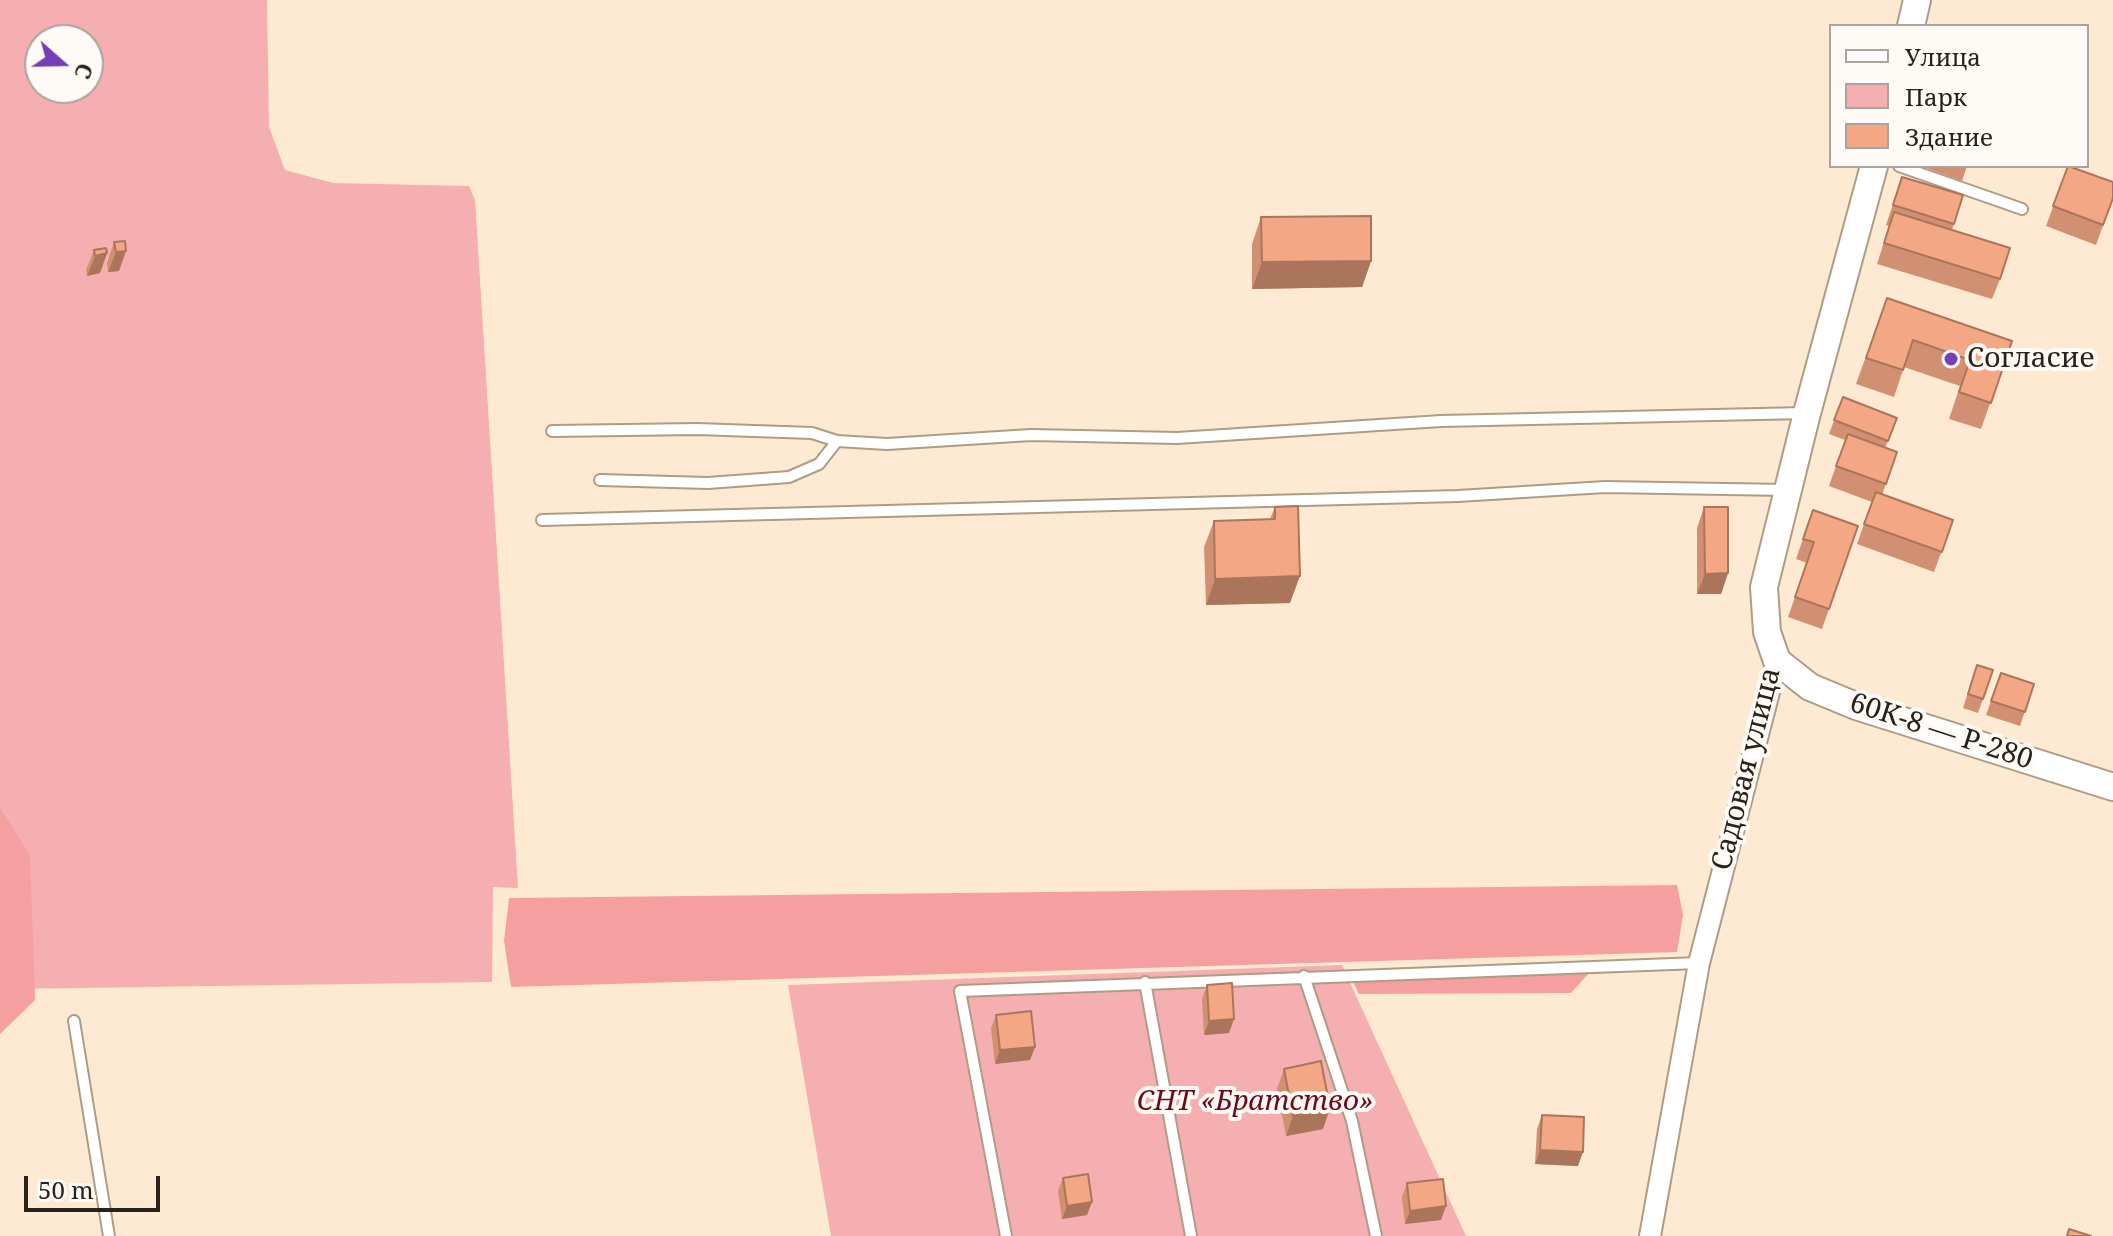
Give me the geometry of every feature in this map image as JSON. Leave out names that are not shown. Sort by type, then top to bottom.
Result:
[{"type":"street","points":[[1911,24],[1917,0]]},
{"type":"street","name":"Садовая улица","points":[[1650,1236],[1699,963],[1777,661],[1767,632],[1764,587],[1873,168]]},
{"type":"street","name":"60К-8 — Р-280","points":[[1777,661],[1810,687],[1856,706],[2113,787]]},
{"type":"lane","points":[[1905,168],[2022,209]]},
{"type":"lane","points":[[552,431],[697,429],[812,433],[837,441],[887,444],[1031,435],[1177,438],[1441,421],[1807,413]]},
{"type":"lane","points":[[600,480],[708,483],[789,477],[819,464],[837,441]]},
{"type":"lane","points":[[542,520],[1458,496],[1605,487],[1788,490]]},
{"type":"lane","points":[[1006,1236],[960,991],[1699,963]]},
{"type":"lane","points":[[1304,976],[1352,1121],[1376,1236]]},
{"type":"lane","points":[[1145,982],[1191,1236]]},
{"type":"lane","points":[[74,1021],[109,1236]]},
{"type":"green space","points":[[0,0],[267,0],[269,127],[285,170],[333,183],[469,186],[475,200],[518,888],[493,887],[492,982],[8,989],[0,960]]},
{"type":"green space","name":"СНТ «Братство»","points":[[1342,965],[1466,1236],[831,1236],[788,985]]},
{"type":"shaded area","points":[[0,808],[30,855],[35,1000],[0,1034]]},
{"type":"shaded area","points":[[1677,885],[1683,915],[1677,952],[511,987],[504,941],[509,898]]},
{"type":"shaded area","points":[[1591,971],[1571,993],[1359,994],[1351,978]]},
{"type":"building","points":[[2067,168],[2113,182],[2113,198],[2103,225],[2053,206]]},
{"type":"building","points":[[1902,177],[1963,195],[1954,224],[1893,205]]},
{"type":"building","points":[[1894,212],[2010,248],[2000,279],[1884,243]]},
{"type":"building","points":[[1371,216],[1371,261],[1262,262],[1261,217]]},
{"type":"building","points":[[125,241],[126,251],[116,252],[114,242]]},
{"type":"building","points":[[106,248],[107,253],[95,256],[94,250]]},
{"type":"building","points":[[1887,298],[2012,341],[1991,403],[1959,392],[1970,360],[1913,340],[1903,370],[1866,358]]},
{"type":"building","points":[[1843,397],[1897,418],[1888,441],[1834,420]]},
{"type":"building","points":[[1848,434],[1897,452],[1886,484],[1836,466]]},
{"type":"building","points":[[1876,492],[1953,520],[1942,552],[1864,524]]},
{"type":"building","points":[[1298,506],[1300,576],[1215,579],[1214,521],[1275,519],[1275,507]]},
{"type":"building","points":[[1704,507],[1728,507],[1728,573],[1705,574]]},
{"type":"building","points":[[1813,510],[1858,526],[1829,609],[1795,597],[1814,542],[1803,539]]},
{"type":"building","points":[[1977,665],[1993,670],[1983,699],[1968,694]]},
{"type":"building","points":[[2001,673],[2034,684],[2025,712],[1991,701]]},
{"type":"building","points":[[1232,983],[1234,1019],[1209,1021],[1207,985]]},
{"type":"building","points":[[1031,1011],[1035,1047],[1000,1050],[996,1015]]},
{"type":"building","points":[[1321,1061],[1330,1108],[1293,1116],[1284,1069]]},
{"type":"building","points":[[1542,1115],[1584,1117],[1583,1152],[1540,1150]]},
{"type":"building","points":[[1088,1174],[1092,1202],[1067,1206],[1063,1178]]},
{"type":"building","points":[[1443,1179],[1446,1206],[1410,1211],[1407,1183]]},
{"type":"building","points":[[2069,1229],[2091,1236],[2067,1236]]},
{"type":"place","name":"Согласие","points":[[1951,359]]}]
